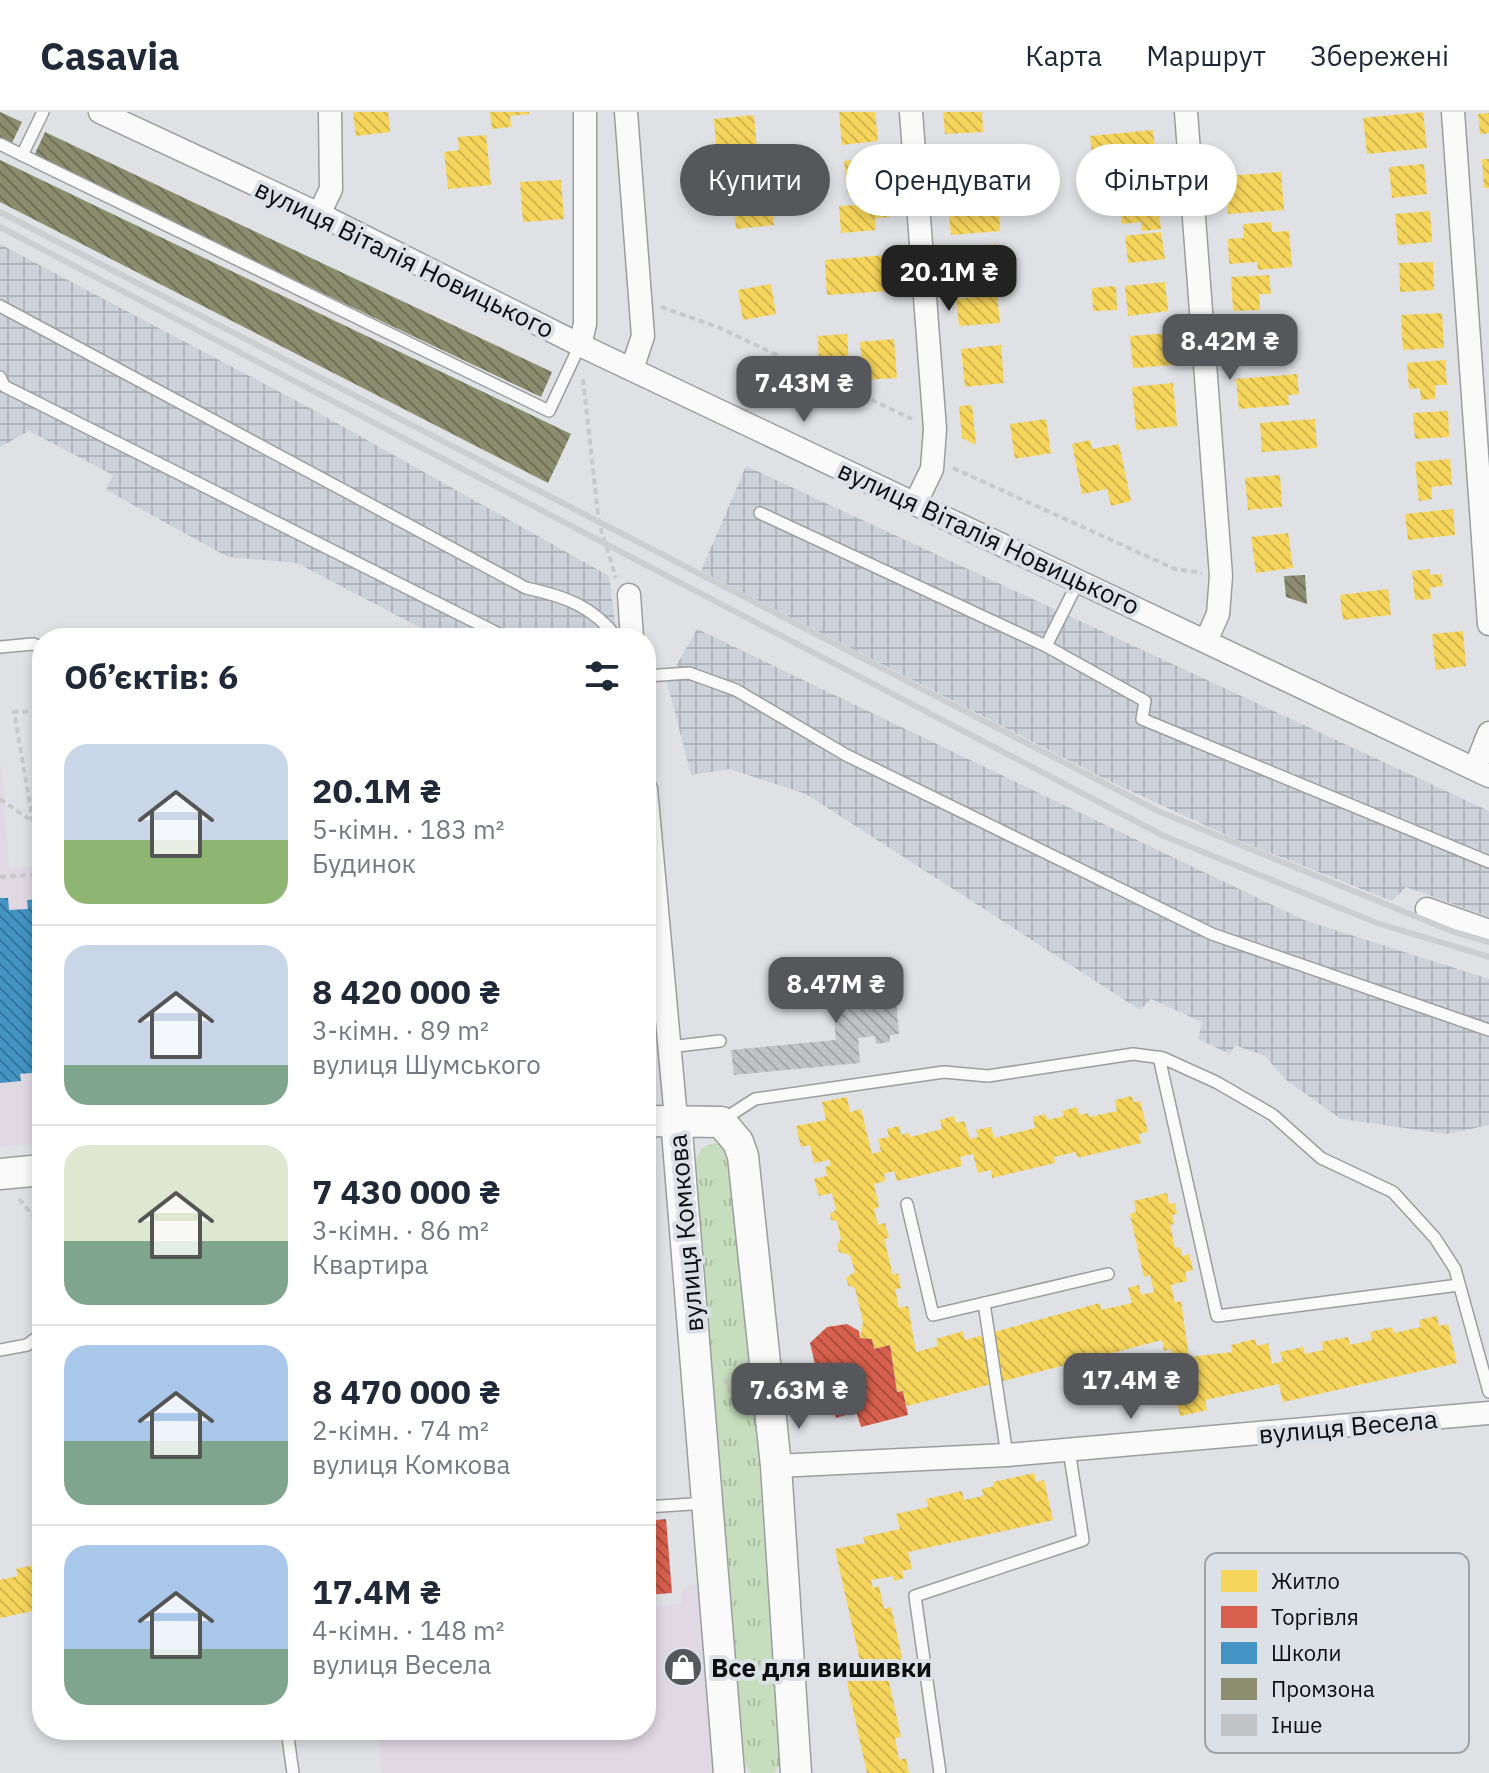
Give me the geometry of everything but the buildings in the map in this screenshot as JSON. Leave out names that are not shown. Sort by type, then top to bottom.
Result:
[{"type":"street","name":"вулиця Віталія Новицького","points":[[100,112],[319,214],[580,345],[1482,772]]},
{"type":"street","points":[[319,214],[331,189],[330,112]]},
{"type":"street","points":[[580,345],[585,324],[585,112]]},
{"type":"street","points":[[626,112],[643,336],[632,369]]},
{"type":"street","points":[[911,112],[935,429],[932,469],[916,502]]},
{"type":"street","points":[[1186,112],[1221,576],[1218,614],[1206,641]]},
{"type":"street","points":[[1453,112],[1489,624]]},
{"type":"street","points":[[629,595],[631,628]]},
{"type":"street","points":[[1482,772],[1489,733]]},
{"type":"street","name":"вулиця Комкова","points":[[656,901],[669,1047],[661,1120],[708,1503],[729,1773]]},
{"type":"street","points":[[1427,909],[1489,931]]},
{"type":"street","points":[[661,1120],[721,1122]]},
{"type":"street","name":"вулиця Комкова","points":[[721,1122],[738,1142],[743,1156],[776,1466],[796,1773]]},
{"type":"street","points":[[8,1185],[32,1174]]},
{"type":"street","name":"вулиця Весела","points":[[776,1466],[1007,1455],[1489,1413]]},
{"type":"lane","points":[[22,155],[43,112]]},
{"type":"lane","points":[[0,144],[549,411],[580,345]]},
{"type":"lane","points":[[0,306],[526,588],[557,595],[602,618],[610,628]]},
{"type":"lane","points":[[0,377],[4,386],[487,628]]},
{"type":"lane","points":[[760,513],[1046,646],[1145,701],[1142,719],[1489,862]]},
{"type":"lane","points":[[1046,646],[1079,580]]},
{"type":"lane","points":[[0,647],[32,644]]},
{"type":"lane","points":[[656,675],[689,673],[736,690],[846,755],[1212,934],[1489,1030]]},
{"type":"lane","points":[[669,1047],[720,1041]]},
{"type":"lane","points":[[721,1122],[755,1099],[944,1072],[988,1076],[1133,1054],[1159,1057],[1216,1082],[1273,1115],[1321,1158],[1393,1192],[1435,1238],[1455,1269],[1489,1392]]},
{"type":"lane","points":[[1159,1057],[1217,1316],[1459,1285]]},
{"type":"lane","points":[[907,1204],[933,1315],[1108,1274]]},
{"type":"lane","points":[[984,1303],[1007,1455]]},
{"type":"lane","points":[[0,1350],[32,1341]]},
{"type":"lane","points":[[940,1773],[915,1596],[1083,1540],[1069,1450]]},
{"type":"lane","points":[[656,1506],[708,1503]]},
{"type":"lane","points":[[288,1740],[293,1773]]},
{"type":"path","points":[[640,300],[718,327],[935,429]]},
{"type":"path","points":[[580,345],[599,523],[611,571],[629,595]]},
{"type":"path","points":[[932,458],[1175,569],[1221,576]]},
{"type":"path","points":[[32,711],[14,712],[32,816]]},
{"type":"path","points":[[0,799],[32,821]]},
{"type":"path","points":[[0,877],[32,875]]},
{"type":"path","points":[[8,1185],[32,1214]]},
{"type":"path","points":[[718,1370],[751,1425]]},
{"type":"shaded area","points":[[0,244],[310,408],[609,576],[616,628],[421,628],[297,563],[228,557],[106,490],[113,475],[29,431],[0,447]]},
{"type":"shaded area","points":[[746,466],[1489,811],[1489,917],[1406,887],[1392,901],[1235,839],[1107,780],[701,571]]},
{"type":"shaded area","points":[[697,629],[1304,920],[1489,979],[1489,1125],[1447,1134],[1341,1119],[1286,1080],[1265,1056],[1235,1045],[1230,1054],[1198,1039],[1202,1022],[1151,999],[1140,1010],[806,794],[730,769],[691,775],[667,682]]},
{"type":"shaded area","points":[[0,754],[9,868],[32,867],[32,1144],[0,1147]]},
{"type":"shaded area","points":[[702,1582],[718,1773],[382,1773],[379,1740],[656,1740],[656,1606],[681,1604],[682,1588]]},
{"type":"green space","points":[[721,1144],[734,1157],[783,1760],[774,1773],[751,1773],[744,1764],[695,1160],[702,1148]]},
{"type":"railway","points":[[0,212],[1160,812],[1454,932],[1489,942]]},
{"type":"railway","points":[[0,227],[1164,836],[1377,923],[1489,957]]},
{"type":"place","name":"Все для вишивки","points":[[683,1667]]}]
